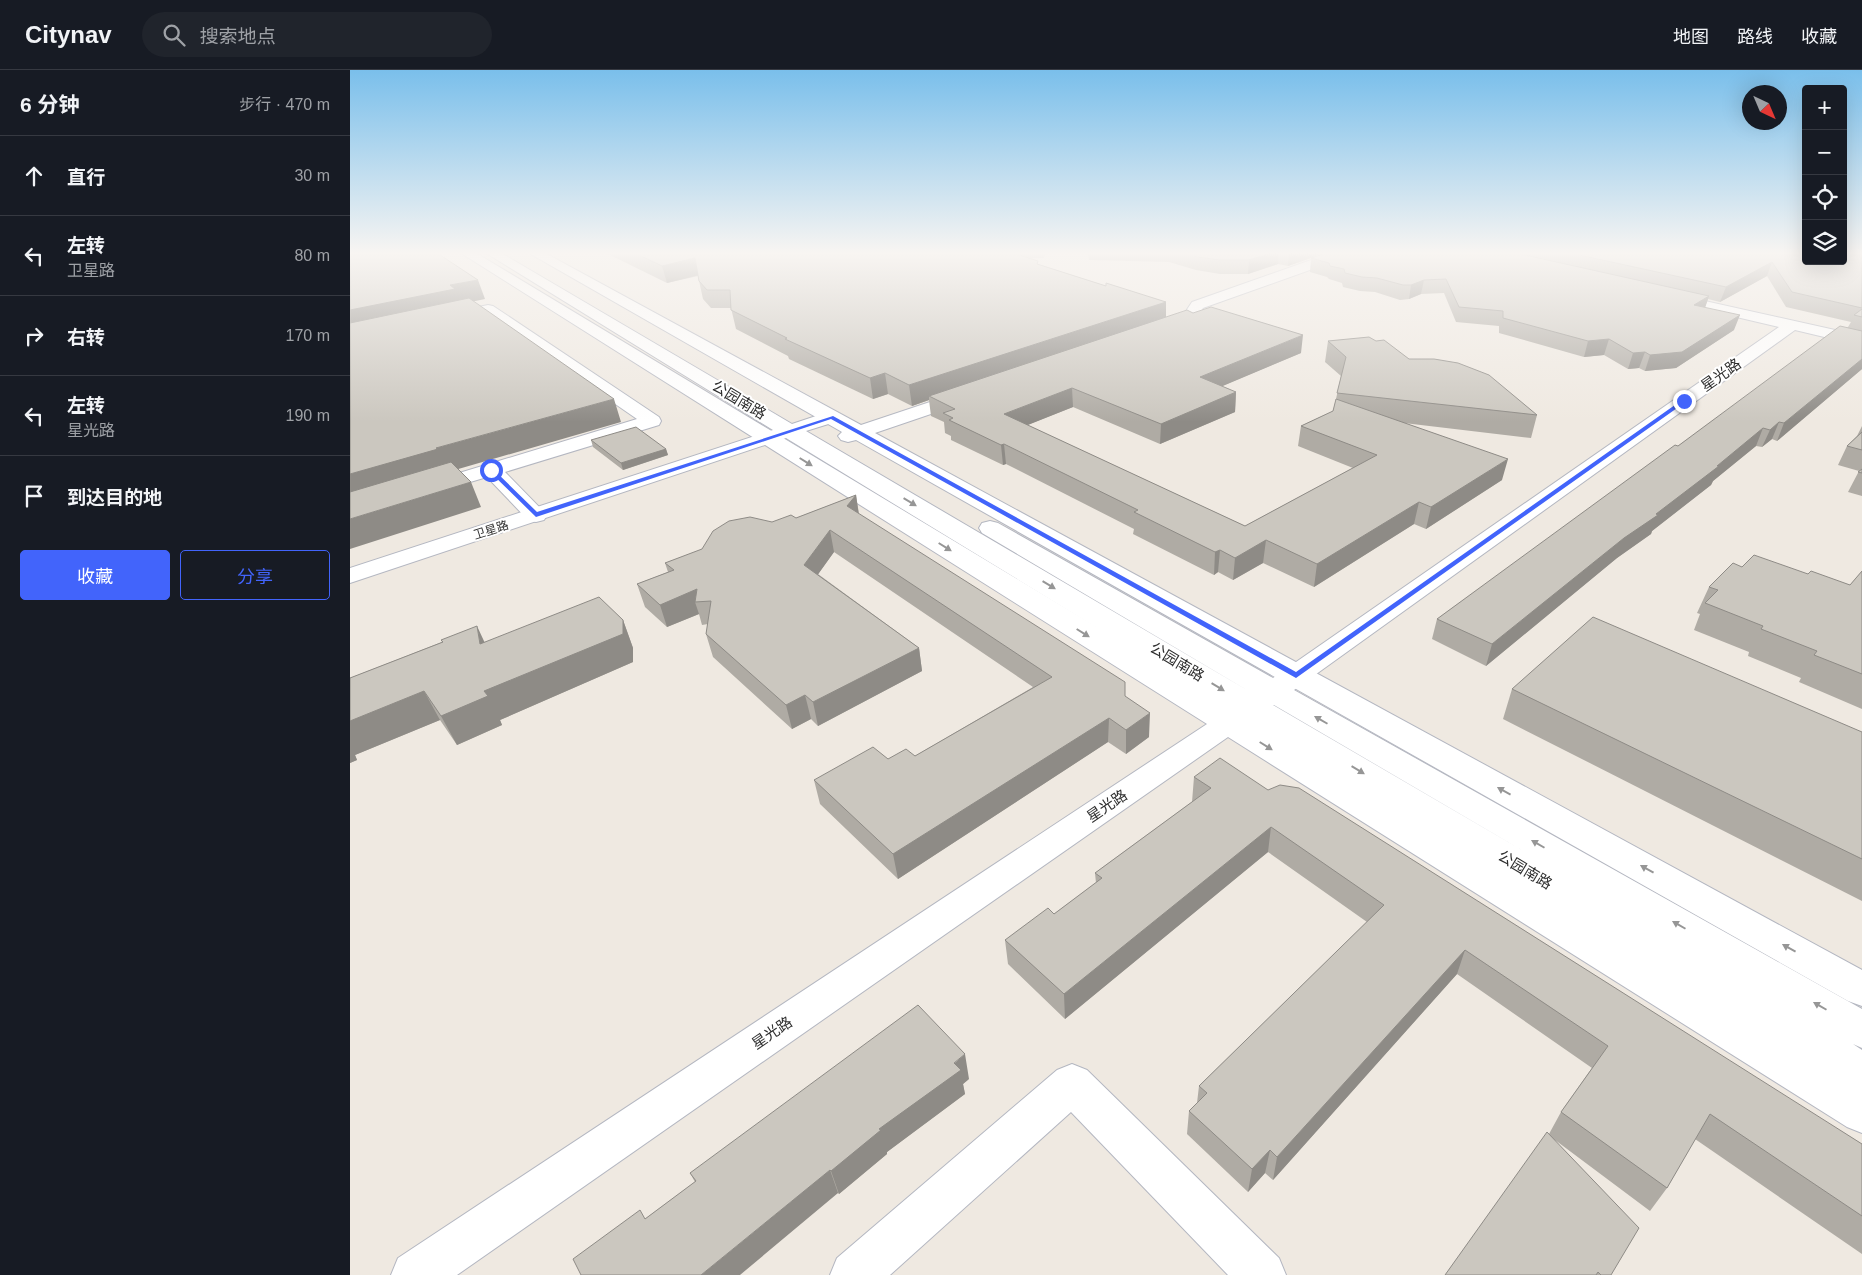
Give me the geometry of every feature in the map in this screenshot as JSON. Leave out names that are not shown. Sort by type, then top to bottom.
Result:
[{"type":"street","points":[[433,321],[487,309]]},
{"type":"street","points":[[416,492],[652,422],[488,309]]},
{"type":"street","points":[[577,309],[1296,675],[1862,989]]},
{"type":"street","name":"公园南路","points":[[594,309],[816,431]]},
{"type":"street","name":"公园南路","points":[[607,309],[816,431],[1251,707],[1862,1072]]},
{"type":"street","points":[[624,309],[1251,707],[1862,1112]]},
{"type":"street","points":[[1141,336],[1188,320],[1194,309]]},
{"type":"street","points":[[1724,309],[1862,341]]},
{"type":"street","name":"星光路","points":[[415,1275],[1251,707],[1792,325]]},
{"type":"street","name":"卫星路","points":[[350,576],[536,515],[816,431],[981,391]]},
{"type":"street","points":[[491,470],[536,515]]},
{"type":"street","name":"公园南路","points":[[1251,707],[1862,1030]]},
{"type":"street","points":[[854,1275],[1072,1084],[1262,1275]]},
{"type":"building","points":[[416,309],[485,309],[614,399],[436,448],[438,449],[350,474],[350,323]]},
{"type":"building","points":[[1144,309],[909,385],[885,373],[870,378],[785,339],[787,338],[731,310]]},
{"type":"building","points":[[1204,309],[1218,309],[1303,335],[1200,377],[1236,392],[1161,424],[1072,388],[1004,414],[1245,526],[1377,455],[1301,426],[1333,411],[1336,399],[1508,459],[1431,507],[1419,502],[1317,564],[1266,540],[1235,558],[1220,550],[1215,552],[1134,512],[1138,510],[1004,444],[1001,445],[949,420],[953,418],[943,413],[955,409],[929,396],[1187,310],[1193,313]]},
{"type":"building","points":[[1484,309],[1713,309],[1740,315],[1682,352],[1650,355],[1645,352],[1633,353],[1609,339],[1588,341],[1503,318],[1503,311]]},
{"type":"building","points":[[1862,309],[1862,309],[1862,317],[1854,315]]},
{"type":"building","points":[[1840,326],[1862,331],[1862,359],[1784,423],[1779,422],[1770,430],[1763,428],[1717,466],[1719,466],[1656,514],[1658,515],[1624,538],[1492,644],[1437,619],[1675,445],[1678,446]]},
{"type":"building","points":[[1369,337],[1376,341],[1384,340],[1409,359],[1434,359],[1458,363],[1489,375],[1537,415],[1337,393],[1346,357],[1328,341]]},
{"type":"building","points":[[636,427],[666,449],[621,463],[591,440]]},
{"type":"building","points":[[1862,432],[1862,450],[1847,446]]},
{"type":"building","points":[[451,462],[471,482],[350,519],[350,492]]},
{"type":"building","points":[[856,495],[847,506],[1125,682],[1125,696],[1150,713],[1126,730],[1109,718],[893,854],[814,780],[873,747],[888,759],[906,749],[915,756],[1052,677],[830,530],[804,565],[919,648],[813,702],[805,695],[786,705],[706,634],[711,601],[695,602],[697,589],[660,605],[637,584],[674,570],[665,563],[702,549],[713,531],[729,521],[750,517],[772,522],[791,515],[796,518]]},
{"type":"building","points":[[1754,555],[1808,574],[1811,571],[1850,585],[1862,571],[1862,674],[1814,655],[1817,651],[1761,629],[1763,626],[1705,603],[1718,590],[1709,587],[1733,563],[1742,567]]},
{"type":"building","points":[[599,597],[623,620],[623,634],[484,691],[488,696],[441,716],[424,691],[350,721],[350,678],[443,642],[441,640],[477,626],[480,644]]},
{"type":"building","points":[[1593,617],[1862,732],[1862,859],[1512,689]]},
{"type":"building","points":[[1220,758],[1268,790],[1280,785],[1299,788],[1862,1144],[1862,1216],[1710,1114],[1667,1188],[1561,1112],[1608,1046],[1465,950],[1277,1157],[1270,1150],[1252,1169],[1189,1111],[1207,1093],[1199,1086],[1384,905],[1271,827],[1064,994],[1005,940],[1048,908],[1054,914],[1102,878],[1095,873],[1211,788],[1194,777]]},
{"type":"building","points":[[918,1005],[965,1054],[954,1063],[961,1070],[879,1129],[881,1130],[701,1275],[581,1275],[573,1259],[640,1210],[645,1219],[696,1181],[690,1173]]},
{"type":"building","points":[[1547,1132],[1639,1228],[1611,1275],[1601,1275],[1598,1272],[1596,1275],[1445,1275]]},
{"type":"route","points":[[491,470],[536,515],[831,418],[1296,675],[1684,401]]}]
